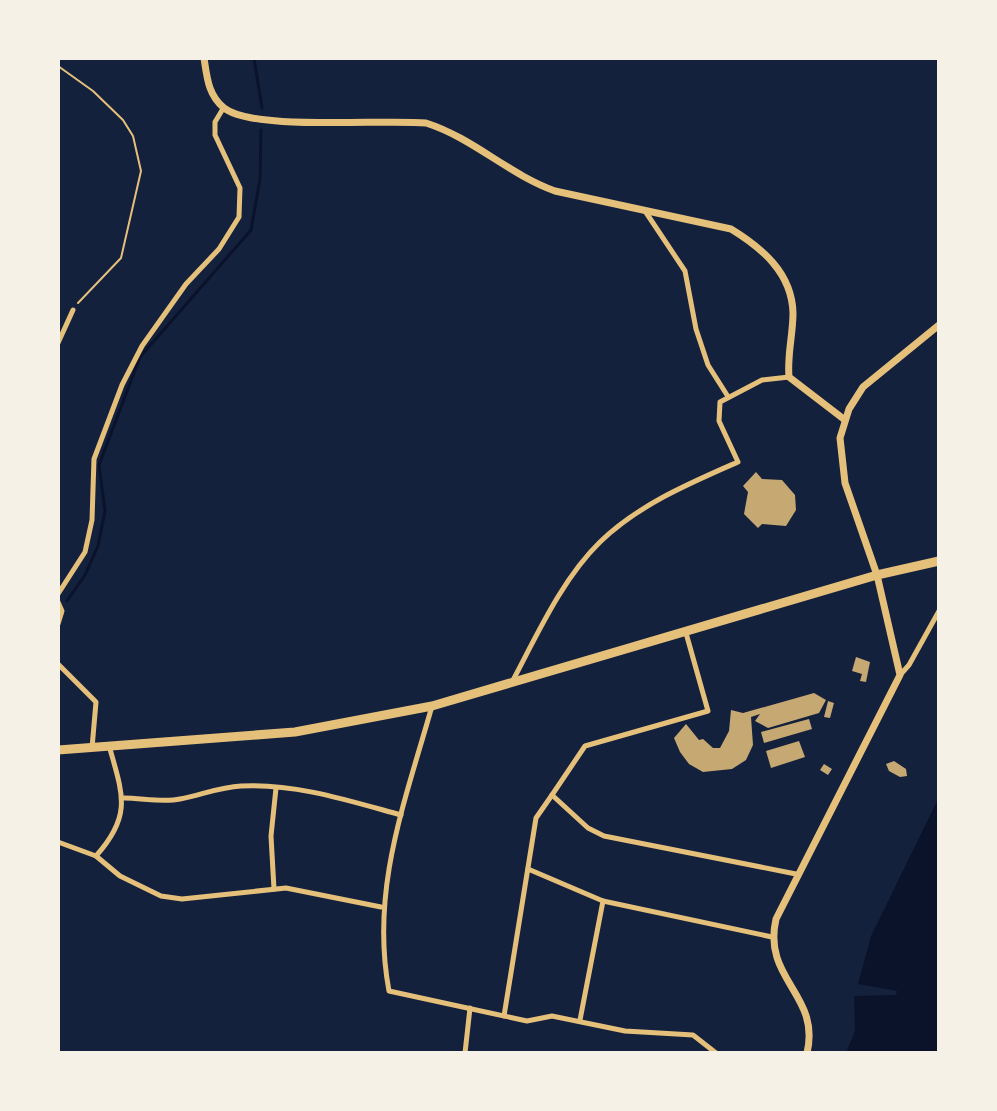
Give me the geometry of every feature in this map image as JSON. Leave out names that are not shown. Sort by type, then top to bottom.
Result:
[{"type":"highway","points":[[58,750],[110,749],[295,732],[432,706],[509,686],[877,575],[939,561]]},
{"type":"street","points":[[204,58],[207,82],[224,107],[257,120],[426,123],[448,130],[531,183],[583,199],[731,229],[769,258],[784,276],[791,296],[789,377]]},
{"type":"street","points":[[58,594],[85,552],[92,520],[94,459],[122,385],[142,346],[186,284],[219,249],[239,217],[242,204],[240,188],[215,135],[215,122],[224,107]]},
{"type":"street","points":[[645,211],[685,271],[708,365],[727,395]]},
{"type":"street","points":[[58,343],[73,310]]},
{"type":"street","points":[[807,1053],[809,1019],[778,965],[772,937],[796,874],[897,688],[900,675],[877,575],[841,465],[845,420],[854,399],[874,376],[939,325]]},
{"type":"street","points":[[509,686],[580,564],[602,540],[676,488],[738,462],[717,414],[727,395],[762,380],[789,377],[845,420]]},
{"type":"street","points":[[58,602],[62,611],[58,624]]},
{"type":"street","points":[[900,675],[909,665],[939,611]]},
{"type":"street","points":[[504,1016],[536,818],[585,746],[708,711],[686,633]]},
{"type":"street","points":[[58,664],[96,702],[92,749]]},
{"type":"street","points":[[432,706],[401,815],[381,907],[382,946],[389,991],[527,1021],[552,1016],[625,1031],[693,1035],[716,1053]]},
{"type":"street","points":[[96,856],[109,842],[124,798],[110,749]]},
{"type":"street","points":[[124,798],[179,800],[203,791],[241,786],[276,788],[344,799],[401,815]]},
{"type":"street","points":[[274,889],[271,836],[276,788]]},
{"type":"street","points":[[552,795],[588,828],[604,836],[796,874]]},
{"type":"street","points":[[58,842],[96,856],[120,876],[161,896],[182,899],[302,889],[381,907]]},
{"type":"street","points":[[528,869],[603,901],[772,937]]},
{"type":"street","points":[[580,1020],[603,901]]},
{"type":"street","points":[[465,1053],[470,1008]]},
{"type":"path","points":[[58,66],[93,91],[123,120],[133,136],[141,171],[121,258],[73,310]]},
{"type":"water","points":[[939,797],[939,1053],[846,1053],[855,1031],[854,996],[896,995],[897,991],[858,984],[871,936]]},
{"type":"building","points":[[756,472],[762,479],[782,480],[795,495],[796,510],[786,526],[762,524],[758,528],[744,514],[748,492],[743,486]]},
{"type":"building","points":[[856,657],[870,662],[866,682],[860,681],[862,674],[852,671]]},
{"type":"building","points":[[814,693],[826,700],[819,713],[768,728],[755,721],[760,714],[751,717],[753,745],[746,760],[732,769],[703,772],[689,764],[674,738],[686,724],[699,740],[703,739],[713,748],[720,748],[729,731],[731,710],[743,713]]},
{"type":"building","points":[[828,701],[834,703],[830,718],[824,717]]},
{"type":"building","points":[[809,719],[812,729],[764,743],[761,732]]},
{"type":"building","points":[[799,741],[805,757],[771,768],[766,751]]},
{"type":"building","points":[[894,761],[906,769],[907,776],[900,777],[889,771],[886,764]]},
{"type":"building","points":[[824,764],[832,769],[828,775],[820,770]]},
{"type":"waterway","points":[[254,58],[262,108]]},
{"type":"waterway","points":[[67,601],[85,575],[98,546],[105,511],[99,465],[140,357],[251,230],[260,179],[261,130]]}]
